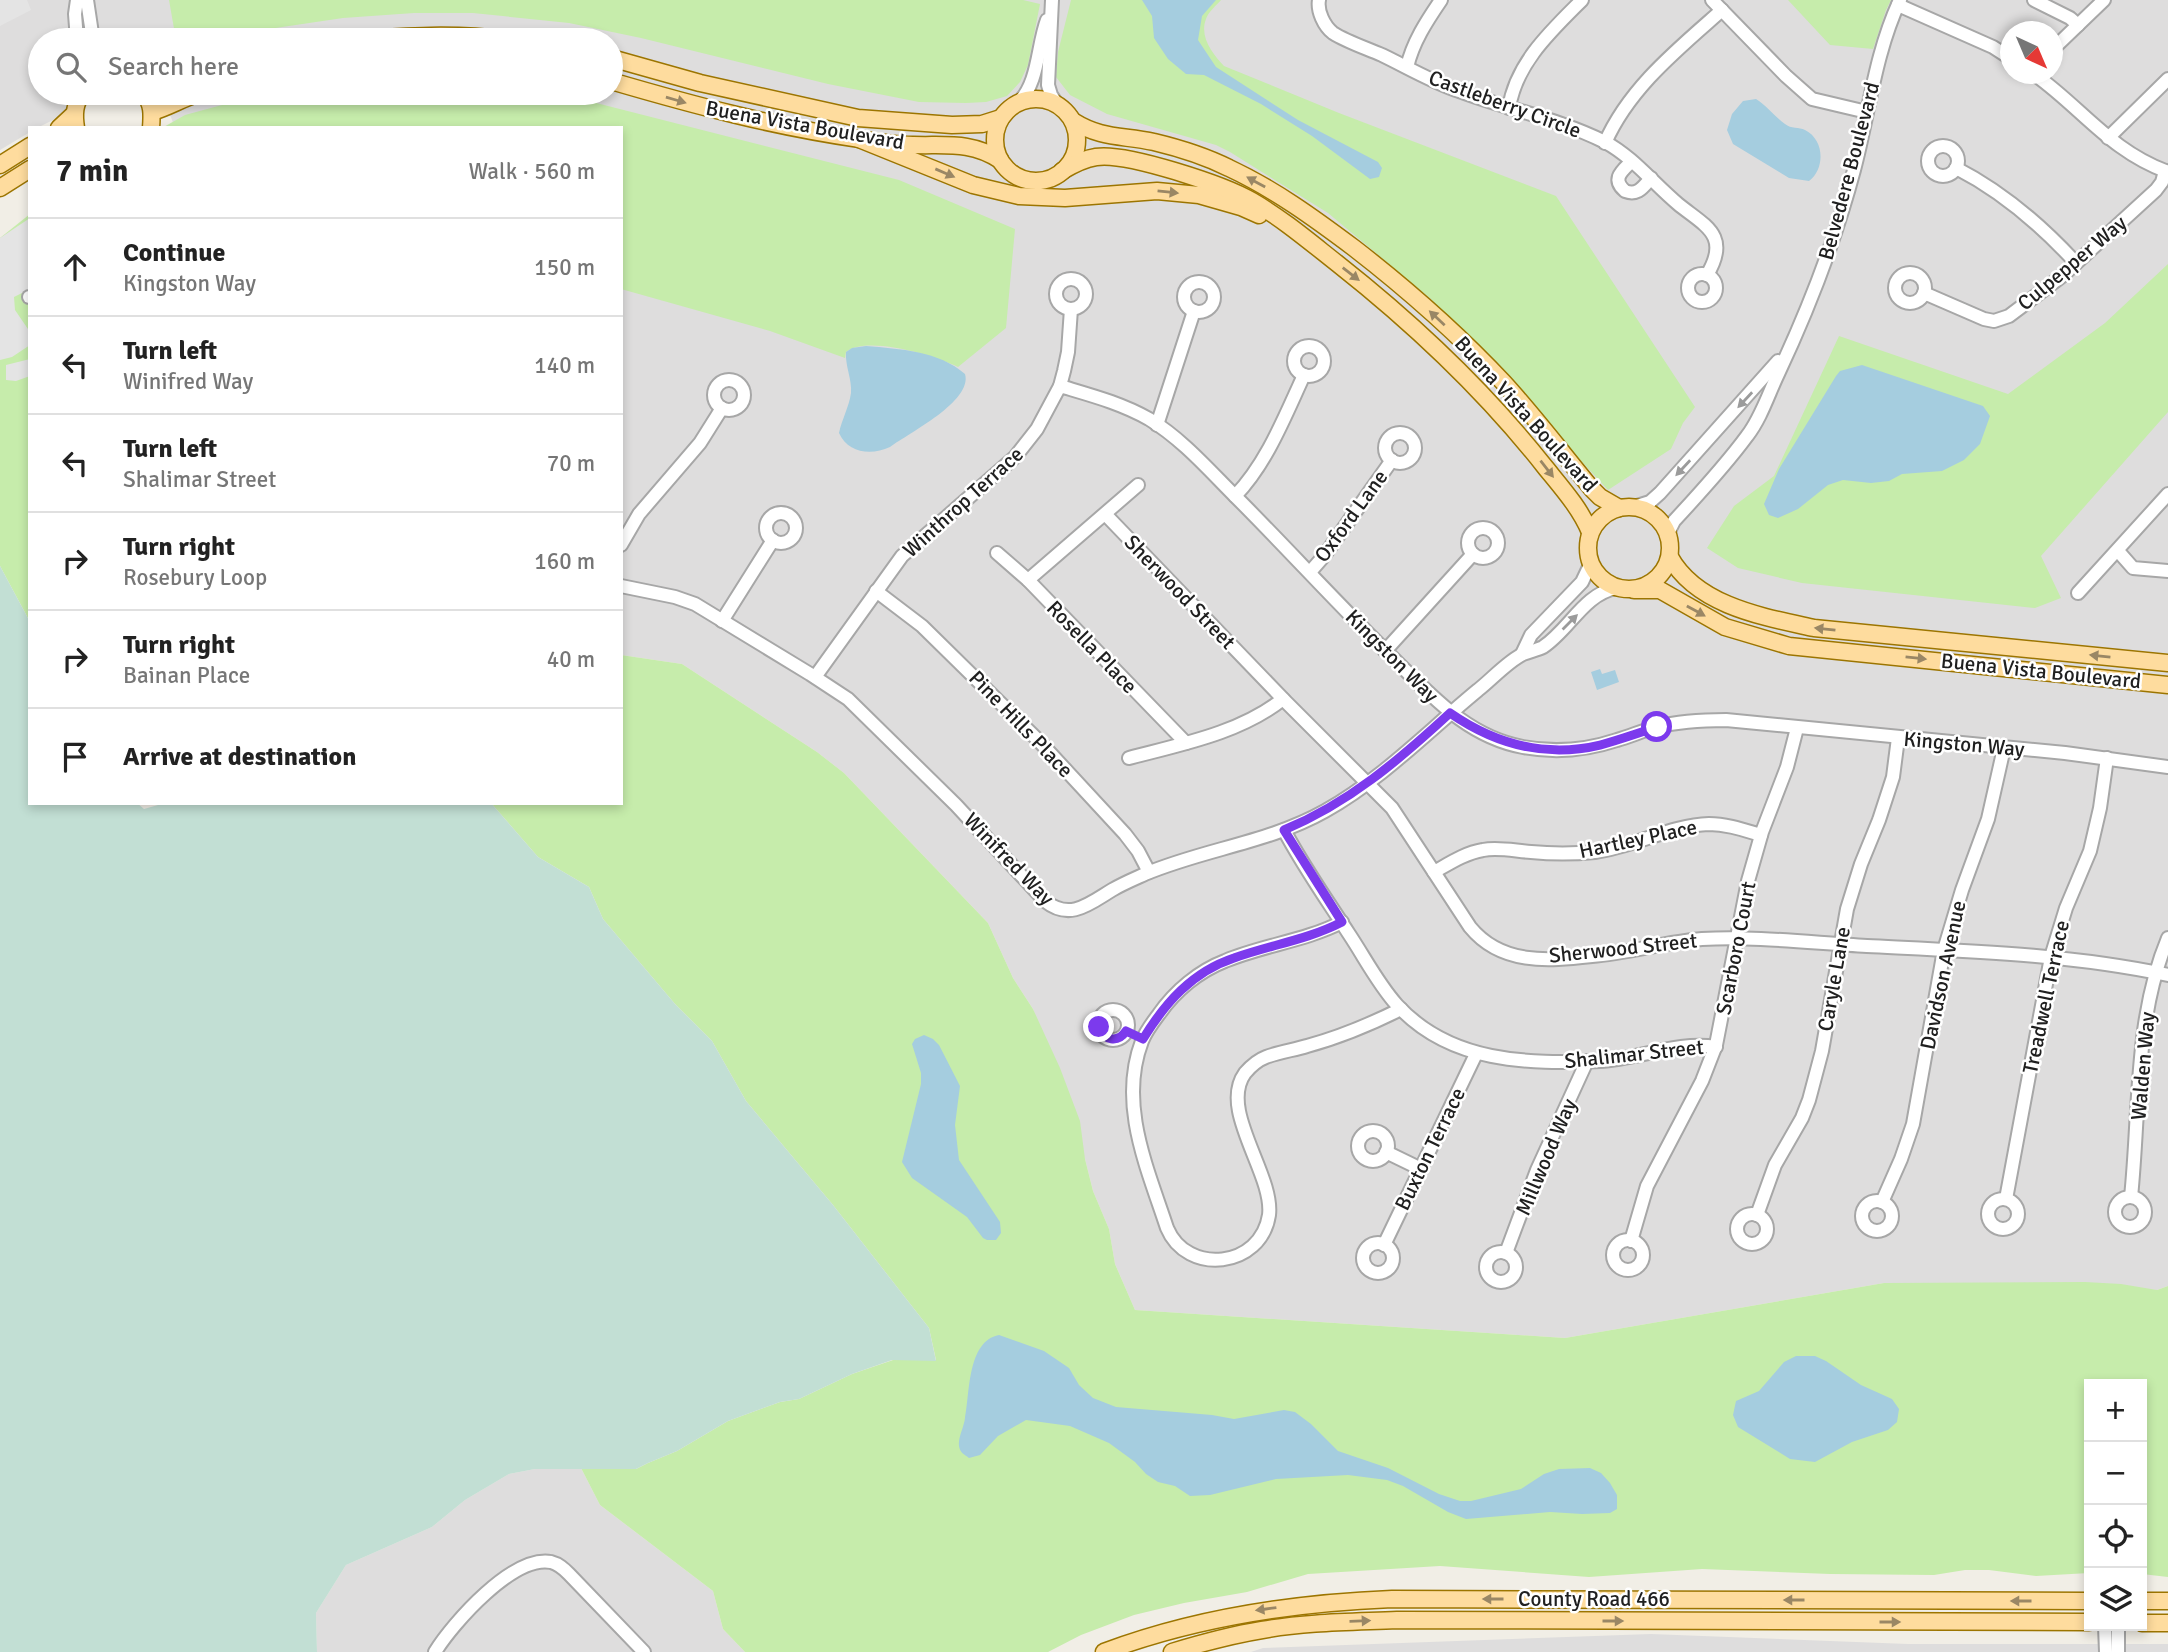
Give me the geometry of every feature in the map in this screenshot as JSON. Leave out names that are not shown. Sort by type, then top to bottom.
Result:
[{"type":"main road","name":"Buena Vista Boulevard","points":[[623,61],[700,83],[858,118],[952,125],[982,124],[1001,118]]},
{"type":"main road","name":"Buena Vista Boulevard","points":[[623,84],[713,110],[859,139],[909,145],[967,145],[985,150],[1000,160]]},
{"type":"main road","points":[[1031,99],[1044,99],[1057,104],[1073,121],[1077,142],[1074,153],[1062,171],[1042,180],[1021,178],[1009,171],[1000,160],[995,146],[996,131],[1001,118],[1008,109],[1031,99]]},
{"type":"main road","points":[[152,120],[173,105]]},
{"type":"main road","name":"Buena Vista Boulevard","points":[[1073,121],[1089,131],[1154,142],[1227,166],[1316,219],[1446,326],[1503,383],[1592,489],[1627,507],[1655,515],[1668,533]]},
{"type":"main road","points":[[859,139],[974,185],[1019,196],[1065,198],[1157,191],[1199,195],[1241,207],[1298,232]]},
{"type":"main road","points":[[0,165],[28,147]]},
{"type":"main road","name":"Buena Vista Boulevard","points":[[1062,171],[1098,156],[1133,160],[1210,182],[1251,200],[1298,232],[1394,308],[1460,372],[1527,444],[1575,504],[1590,532]]},
{"type":"main road","points":[[0,188],[28,170]]},
{"type":"main road","name":"Buena Vista Boulevard","points":[[1590,565],[1587,543],[1597,521],[1607,513],[1627,507]]},
{"type":"main road","points":[[1634,590],[1657,579],[1665,569],[1671,545],[1668,533]]},
{"type":"main road","name":"Buena Vista Boulevard","points":[[1670,557],[1676,570],[1688,582],[1715,598],[1760,617],[1801,625],[2168,663]]},
{"type":"main road","points":[[1590,565],[1605,583],[1616,588]]},
{"type":"main road","name":"Buena Vista Boulevard","points":[[1616,588],[1660,590],[1725,627],[1789,646],[2168,685]]},
{"type":"main road","name":"County Road 466","points":[[1104,1652],[1204,1621],[1331,1601],[2084,1601]]},
{"type":"main road","points":[[2147,1601],[2168,1601]]},
{"type":"main road","name":"County Road 466","points":[[1172,1652],[1263,1630],[1332,1622],[2084,1622]]},
{"type":"main road","points":[[2147,1623],[2168,1623]]},
{"type":"street","points":[[76,28],[77,0]]},
{"type":"street","points":[[88,0],[92,28]]},
{"type":"street","name":"Castleberry Circle","points":[[1319,0],[1320,12],[1332,32],[1456,90],[1587,133],[1605,143],[1651,178],[1713,232],[1717,248],[1713,265],[1707,275]]},
{"type":"street","points":[[1407,67],[1421,30],[1441,0]]},
{"type":"street","points":[[1509,108],[1517,76],[1545,37],[1581,0]]},
{"type":"street","points":[[1712,0],[1812,99],[1867,112]]},
{"type":"street","points":[[2034,0],[2070,18],[2078,25]]},
{"type":"street","points":[[2063,40],[2104,0]]},
{"type":"street","points":[[1899,3],[2000,52]]},
{"type":"street","name":"Belvedere Boulevard","points":[[1668,533],[1674,522],[1748,436],[1759,418],[1793,341],[1826,264],[1843,213],[1881,49],[1899,3]]},
{"type":"street","points":[[1018,103],[1031,85],[1041,35],[1051,5]]},
{"type":"street","points":[[1051,5],[1048,85],[1057,104]]},
{"type":"street","points":[[1605,143],[1613,125],[1644,83],[1721,10]]},
{"type":"street","points":[[2108,138],[2168,79]]},
{"type":"street","points":[[2046,84],[2128,153],[2167,172]]},
{"type":"street","points":[[1631,162],[1622,169],[1618,177],[1625,191],[1637,192],[1651,178]]},
{"type":"street","points":[[1956,168],[2013,202],[2076,264]]},
{"type":"street","name":"Culpepper Way","points":[[1924,293],[1984,319],[1994,321],[2009,317],[2076,264],[2156,190],[2167,172]]},
{"type":"street","name":"Winthrop Terrace","points":[[815,677],[902,556],[1028,443],[1059,386],[1068,352],[1071,309]]},
{"type":"street","points":[[1157,425],[1194,311]]},
{"type":"street","name":"Belvedere Boulevard","points":[[1627,507],[1650,502],[1660,493],[1768,375],[1793,341]]},
{"type":"street","points":[[1236,496],[1264,456],[1304,375]]},
{"type":"street","name":"Kingston Way","points":[[1059,386],[1105,399],[1147,418],[1178,440],[1236,496],[1385,651],[1450,713],[1474,729],[1506,743],[1558,750],[1598,746],[1657,727],[1700,720],[2107,758],[2168,767]]},
{"type":"street","points":[[623,542],[639,514],[700,443],[722,408]]},
{"type":"street","name":"Oxford Lane","points":[[1310,572],[1392,460]]},
{"type":"street","points":[[1028,580],[1138,485]]},
{"type":"street","points":[[2078,593],[2168,494]]},
{"type":"street","name":"Sherwood Street","points":[[1106,514],[1399,816],[1461,916],[1487,945],[1508,955],[1572,958],[1621,953],[1681,942],[1735,939],[2051,957],[2162,974]]},
{"type":"street","points":[[722,621],[773,540]]},
{"type":"street","points":[[2118,551],[2133,568],[2168,571]]},
{"type":"street","name":"Rosella Place","points":[[997,552],[1028,580],[1186,743]]},
{"type":"street","points":[[1385,651],[1473,554]]},
{"type":"street","points":[[1522,654],[1531,635],[1582,582],[1590,565]]},
{"type":"street","name":"Winifred Way","points":[[623,586],[685,600],[848,699],[1053,907],[1062,911],[1083,908],[1115,888],[1149,872],[1249,843],[1322,813],[1368,784],[1407,753],[1450,713],[1522,654]]},
{"type":"street","points":[[1522,654],[1540,649],[1553,640],[1597,595],[1616,588]]},
{"type":"street","name":"Pine Hills Place","points":[[876,592],[933,635],[1039,741],[1125,834],[1149,872]]},
{"type":"street","points":[[1129,758],[1186,743],[1251,719],[1283,699]]},
{"type":"street","name":"Scarboro Court","points":[[1631,1241],[1647,1186],[1702,1081],[1716,1046],[1748,881],[1797,728]]},
{"type":"street","name":"Caryle Lane","points":[[1757,1215],[1775,1165],[1802,1118],[1809,1100],[1822,1051],[1847,909],[1893,777],[1898,738]]},
{"type":"street","name":"Davidson Avenue","points":[[1882,1202],[1913,1124],[1944,950],[1962,890],[1989,819],[2004,748]]},
{"type":"street","name":"Treadwell Terrace","points":[[2006,1199],[2051,957],[2066,908],[2090,851],[2100,808],[2107,758]]},
{"type":"street","name":"Hartley Place","points":[[1434,872],[1480,850],[1504,849],[1550,854],[1597,852],[1639,843],[1696,825],[1724,825],[1761,835]]},
{"type":"street","name":"Shalimar Street","points":[[1284,830],[1385,990],[1401,1009],[1437,1038],[1476,1054],[1522,1061],[1587,1061],[1623,1058],[1693,1045],[1716,1046]]},
{"type":"street","points":[[1342,922],[1295,941],[1236,957],[1206,970],[1163,1008],[1143,1039],[1134,1073],[1135,1128],[1170,1236],[1182,1250],[1201,1259],[1237,1256],[1254,1244],[1266,1227],[1269,1204],[1238,1102],[1243,1075],[1265,1057],[1353,1030],[1401,1009]]},
{"type":"street","name":"Walden Way","points":[[2132,1197],[2143,1037],[2162,974],[2168,938]]},
{"type":"street","points":[[1126,1031],[1143,1039]]},
{"type":"street","name":"Buxton Terrace","points":[[1384,1245],[1476,1054]]},
{"type":"street","name":"Millwood Way","points":[[1506,1253],[1537,1170],[1587,1061]]},
{"type":"street","points":[[1386,1152],[1421,1169]]},
{"type":"street","points":[[435,1652],[449,1631],[489,1591],[531,1564],[551,1562],[561,1566],[644,1652]]},
{"type":"street","points":[[2105,1631],[2106,1652]]},
{"type":"street","points":[[2118,1631],[2118,1652]]},
{"type":"shaded area","points":[[0,0],[2168,0],[2168,1286],[2157,1290],[1884,1283],[1565,1338],[1135,1310],[1115,1264],[1109,1229],[1093,1191],[1085,1159],[1033,1009],[1013,978],[988,923],[844,773],[817,752],[682,664],[623,655],[623,126],[174,126],[166,105],[623,105],[623,28],[28,28],[28,105],[83,105],[41,126],[28,126],[28,133],[0,150]]},
{"type":"shaded area","points":[[0,0],[27,0],[31,10],[0,26]]},
{"type":"shaded area","points":[[28,219],[28,290],[14,297],[15,310],[28,329],[28,346],[12,357],[0,360],[0,238]]},
{"type":"shaded area","points":[[28,360],[28,377],[16,381],[6,380],[6,365]]},
{"type":"shaded area","points":[[581,1468],[600,1505],[713,1591],[723,1629],[745,1652],[317,1652],[316,1613],[346,1565],[432,1527],[465,1500],[509,1474],[535,1469]]},
{"type":"shaded area","points":[[1651,1634],[1908,1644],[2168,1644],[2168,1652],[1251,1652],[1263,1648]]},
{"type":"green space","points":[[169,0],[1023,0],[1040,4],[1028,65],[1020,82],[1007,96],[986,102],[966,103],[919,102],[828,84],[623,34],[623,28],[593,28],[473,13],[414,13],[343,18],[276,28],[174,28]]},
{"type":"green space","points":[[1071,0],[1221,0],[1207,16],[1204,32],[1212,51],[1224,66],[1556,196],[1695,407],[1683,423],[1671,449],[1608,490],[1431,299],[1328,213],[1216,145],[1107,114],[1070,95],[1056,77],[1058,52]]},
{"type":"green space","points":[[1788,0],[1891,0],[1873,49],[1830,45]]},
{"type":"green space","points":[[222,105],[604,105],[899,180],[1015,229],[1006,328],[958,367],[918,353],[885,346],[856,347],[846,352],[845,358],[770,331],[623,290],[623,126],[166,126],[185,115]]},
{"type":"green space","points":[[28,216],[28,618],[0,566],[0,238]]},
{"type":"green space","points":[[2168,264],[2168,412],[2041,556],[2061,598],[2035,608],[1802,583],[1738,568],[1707,548],[1734,506],[1774,476],[1839,336],[2008,394],[2105,323]]},
{"type":"green space","points":[[0,566],[28,618],[28,805],[139,805],[144,809],[158,805],[493,805],[538,857],[589,887],[603,919],[675,1004],[712,1041],[746,1101],[833,1205],[929,1328],[936,1361],[892,1360],[852,1374],[799,1399],[780,1402],[728,1421],[677,1451],[636,1469],[535,1469],[509,1474],[465,1500],[432,1527],[346,1565],[316,1613],[317,1652],[0,1652]]},
{"type":"green space","points":[[623,655],[682,664],[817,752],[844,773],[988,923],[1060,1068],[1080,1121],[1085,1159],[1093,1191],[1109,1229],[1115,1264],[1135,1310],[1565,1338],[1884,1283],[2085,1282],[2157,1290],[2168,1286],[2168,1577],[2147,1575],[2147,1379],[2084,1379],[2084,1573],[2036,1576],[1965,1570],[1934,1575],[1830,1574],[1702,1569],[1589,1577],[1440,1566],[1308,1574],[1247,1592],[1134,1615],[1081,1635],[1048,1652],[745,1652],[723,1629],[713,1591],[600,1505],[581,1468],[636,1469],[677,1451],[728,1421],[780,1402],[799,1399],[852,1374],[893,1360],[936,1360],[929,1328],[833,1205],[746,1101],[712,1041],[675,1004],[603,919],[589,887],[538,857],[493,805],[623,805]]},
{"type":"water","points":[[1142,0],[1216,0],[1202,16],[1198,40],[1216,67],[1298,120],[1378,162],[1382,168],[1379,177],[1370,179],[1312,136],[1261,104],[1204,75],[1186,74],[1168,59],[1154,38],[1152,16]]},
{"type":"water","points":[[1756,99],[1785,124],[1805,130],[1816,140],[1820,162],[1809,181],[1789,178],[1733,144],[1727,130],[1732,114],[1743,101]]},
{"type":"water","points":[[866,346],[918,352],[943,360],[965,374],[965,384],[950,405],[890,447],[868,452],[854,449],[839,433],[851,393],[846,352],[852,348]]},
{"type":"water","points":[[1862,365],[1983,406],[1990,416],[1980,444],[1964,460],[1942,471],[1902,474],[1889,481],[1871,483],[1843,480],[1828,485],[1798,509],[1778,518],[1769,515],[1764,504],[1779,469],[1836,376],[1840,371]]},
{"type":"water","points":[[1600,669],[1602,674],[1615,670],[1619,682],[1597,690],[1591,672]]},
{"type":"water","points":[[924,1035],[939,1045],[960,1086],[955,1125],[959,1160],[1000,1222],[1001,1233],[996,1240],[983,1238],[967,1217],[912,1178],[902,1162],[921,1084],[921,1073],[912,1044],[915,1039]]},
{"type":"water","points":[[999,1335],[1044,1351],[1069,1368],[1079,1385],[1093,1398],[1116,1407],[1234,1419],[1284,1410],[1295,1412],[1338,1451],[1388,1468],[1439,1494],[1460,1501],[1471,1501],[1521,1489],[1544,1474],[1559,1469],[1590,1468],[1601,1473],[1610,1483],[1617,1495],[1617,1509],[1610,1513],[1550,1512],[1466,1519],[1387,1480],[1348,1475],[1276,1479],[1210,1495],[1190,1496],[1175,1486],[1158,1482],[1109,1443],[1070,1426],[1026,1420],[998,1436],[980,1455],[969,1458],[961,1452],[959,1443],[972,1370],[981,1347],[989,1339]]},
{"type":"water","points":[[1796,1356],[1815,1356],[1861,1385],[1892,1399],[1899,1409],[1897,1422],[1888,1430],[1852,1442],[1815,1462],[1790,1459],[1738,1427],[1733,1415],[1736,1401],[1759,1391],[1784,1362]]},
{"type":"route","points":[[1099,1027],[1100,1032],[1107,1038],[1120,1038],[1126,1031],[1143,1039],[1163,1008],[1189,982],[1206,970],[1236,957],[1295,941],[1342,922],[1284,830],[1322,813],[1368,784],[1450,713],[1474,729],[1506,743],[1540,749],[1598,746],[1657,727]]}]
